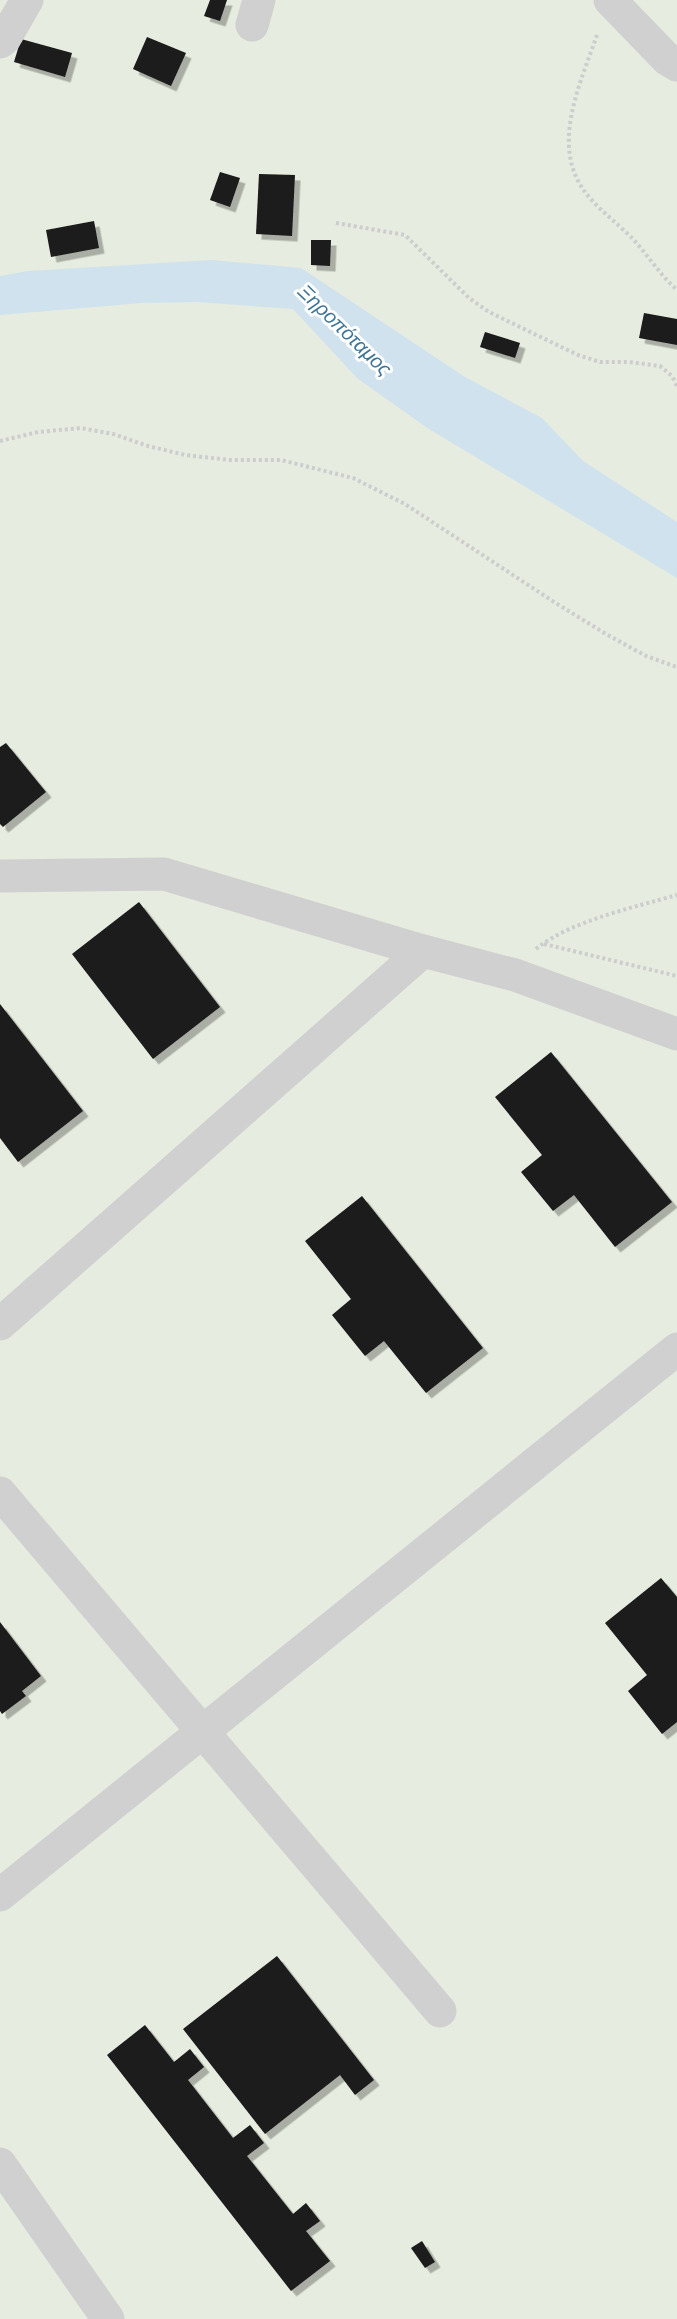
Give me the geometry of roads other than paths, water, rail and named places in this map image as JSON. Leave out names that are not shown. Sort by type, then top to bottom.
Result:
[{"type":"street","points":[[0,42],[5,38],[27,0]]},
{"type":"street","points":[[610,0],[659,52],[677,65]]},
{"type":"street","points":[[0,876],[164,874],[423,951],[515,975],[677,1034]]},
{"type":"street","points":[[0,1324],[423,951]]},
{"type":"street","points":[[0,1896],[677,1349]]},
{"type":"street","points":[[0,1493],[440,2011]]},
{"type":"street","points":[[0,2164],[108,2319]]},
{"type":"water","name":"Ξηροπόταμος","points":[[211,260],[301,268],[465,377],[542,418],[583,461],[677,522],[677,578],[429,429],[358,379],[293,309],[198,302],[142,303],[0,315],[0,276],[28,271]]}]
